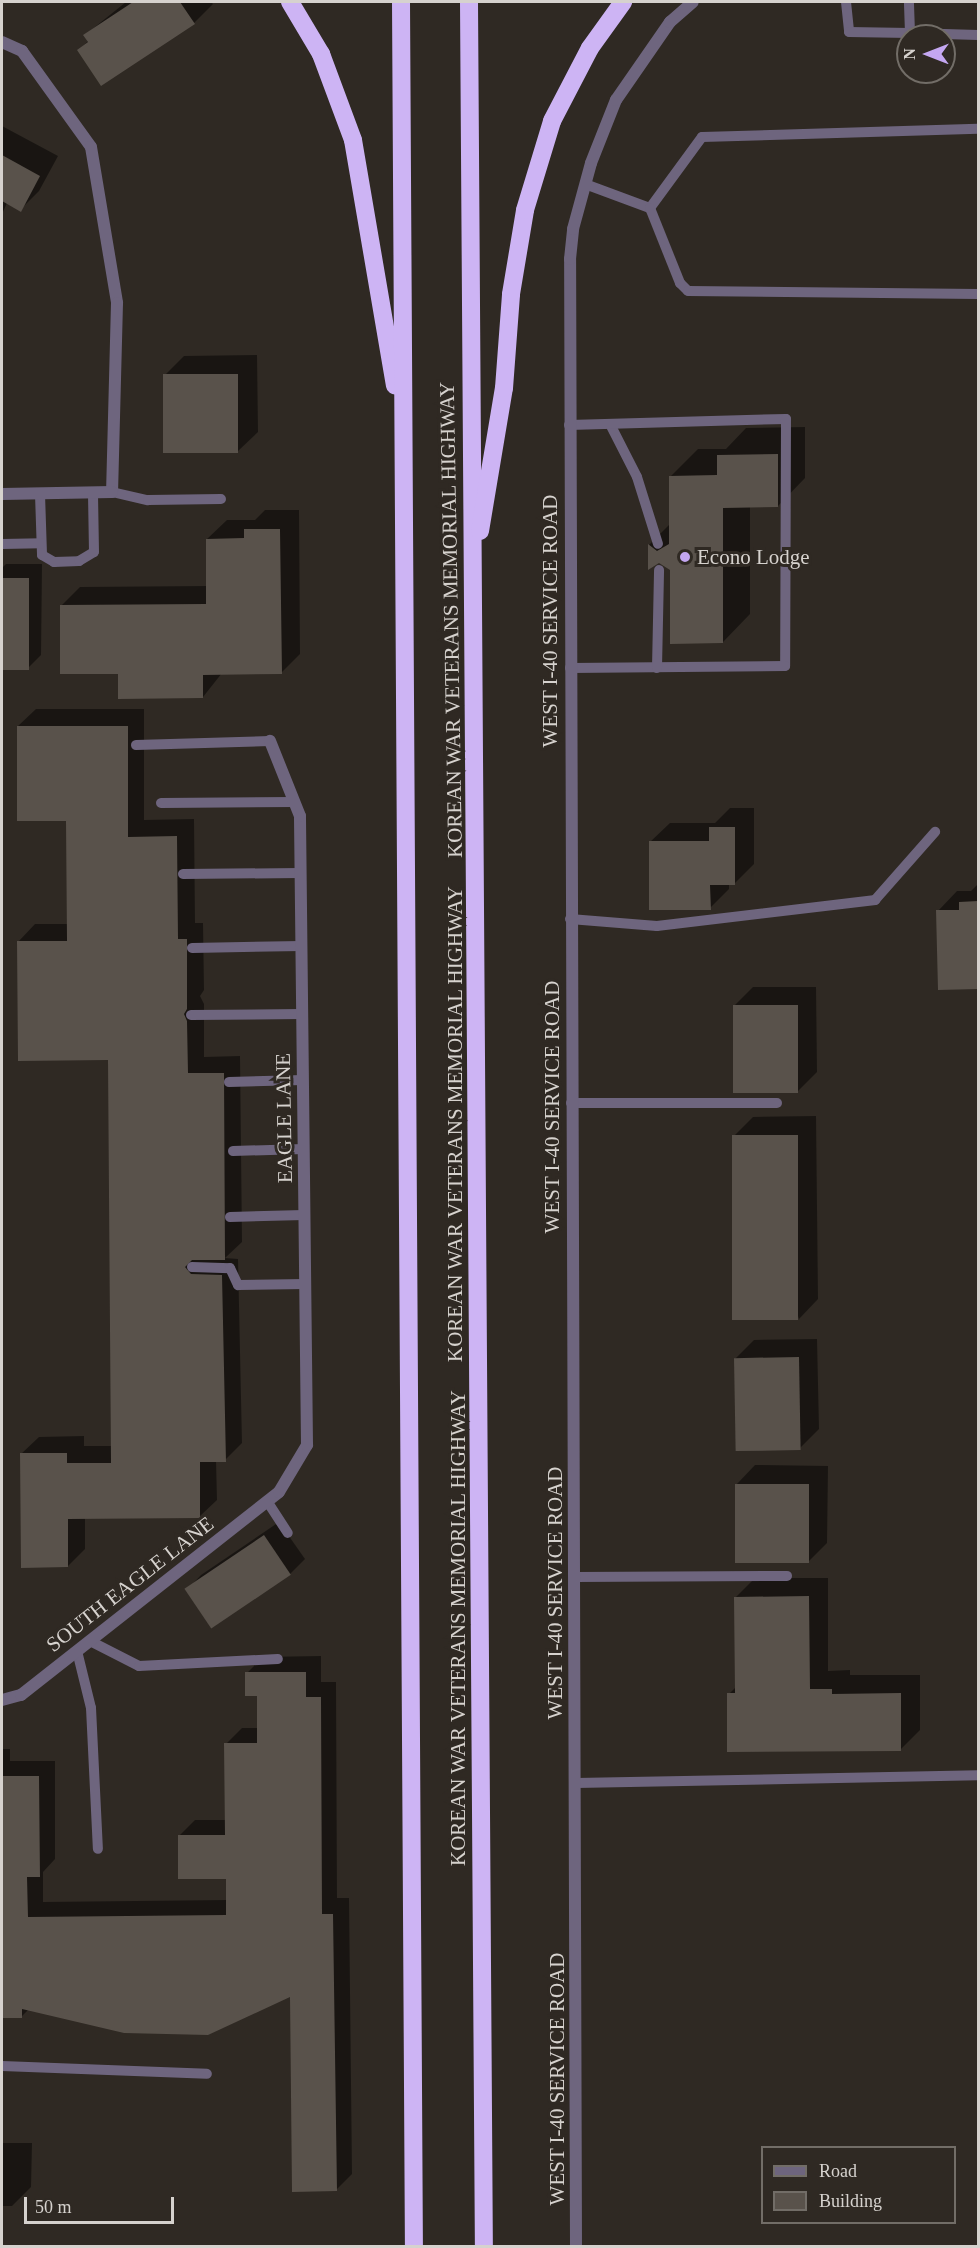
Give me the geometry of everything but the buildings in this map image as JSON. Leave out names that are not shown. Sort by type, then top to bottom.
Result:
[{"type":"highway","points":[[290,2],[321,54],[353,140],[404,434]]},
{"type":"highway","name":"KOREAN WAR VETERANS MEMORIAL HIGHWAY","points":[[401,2],[414,2247]]},
{"type":"highway","name":"KOREAN WAR VETERANS MEMORIAL HIGHWAY","points":[[469,2],[484,2247]]},
{"type":"highway","points":[[472,581],[504,388],[511,294],[525,210],[552,121],[590,48],[623,2]]},
{"type":"street","name":"WEST I-40 SERVICE ROAD","points":[[576,2247],[576,1783],[570,919],[570,259],[585,184],[616,100],[670,22],[693,2]]},
{"type":"street","points":[[2,42],[22,51],[91,147],[117,303],[112,492],[2,495]]},
{"type":"street","name":"EAGLE LANE","points":[[270,741],[300,816],[304,1149],[307,1445],[279,1492]]},
{"type":"street","name":"SOUTH EAGLE LANE","points":[[2,1700],[21,1695],[279,1492]]},
{"type":"lane","points":[[846,2],[849,32],[896,33]]},
{"type":"lane","points":[[909,2],[910,24]]},
{"type":"lane","points":[[956,34],[978,35]]},
{"type":"lane","points":[[650,208],[702,137],[978,129]]},
{"type":"lane","points":[[585,184],[650,208],[680,283],[688,291],[978,294]]},
{"type":"lane","points":[[569,425],[786,419],[785,666],[570,668]]},
{"type":"lane","points":[[610,423],[637,477],[658,544]]},
{"type":"lane","points":[[112,492],[148,500],[220,499]]},
{"type":"lane","points":[[40,494],[42,555],[54,562],[79,561],[94,552],[93,493]]},
{"type":"lane","points":[[2,544],[41,543]]},
{"type":"lane","points":[[657,668],[659,570]]},
{"type":"lane","points":[[136,745],[270,741]]},
{"type":"lane","points":[[161,803],[294,802]]},
{"type":"lane","points":[[570,919],[657,926],[875,900],[935,832]]},
{"type":"lane","points":[[183,874],[300,873]]},
{"type":"lane","points":[[192,948],[301,946]]},
{"type":"lane","points":[[191,1015],[302,1014]]},
{"type":"lane","points":[[230,1082],[303,1080]]},
{"type":"lane","points":[[571,1103],[777,1103]]},
{"type":"lane","points":[[233,1151],[304,1149]]},
{"type":"lane","points":[[230,1217],[304,1215]]},
{"type":"lane","points":[[192,1267],[230,1268],[238,1285],[305,1284]]},
{"type":"lane","points":[[267,1501],[288,1533]]},
{"type":"lane","points":[[575,1577],[787,1575]]},
{"type":"lane","points":[[90,1641],[139,1666],[278,1659]]},
{"type":"lane","points":[[77,1651],[91,1708],[98,1849]]},
{"type":"lane","points":[[576,1783],[978,1775]]},
{"type":"lane","points":[[2,2066],[207,2074]]},
{"type":"place","name":"Econo Lodge","points":[[685,557]]}]
